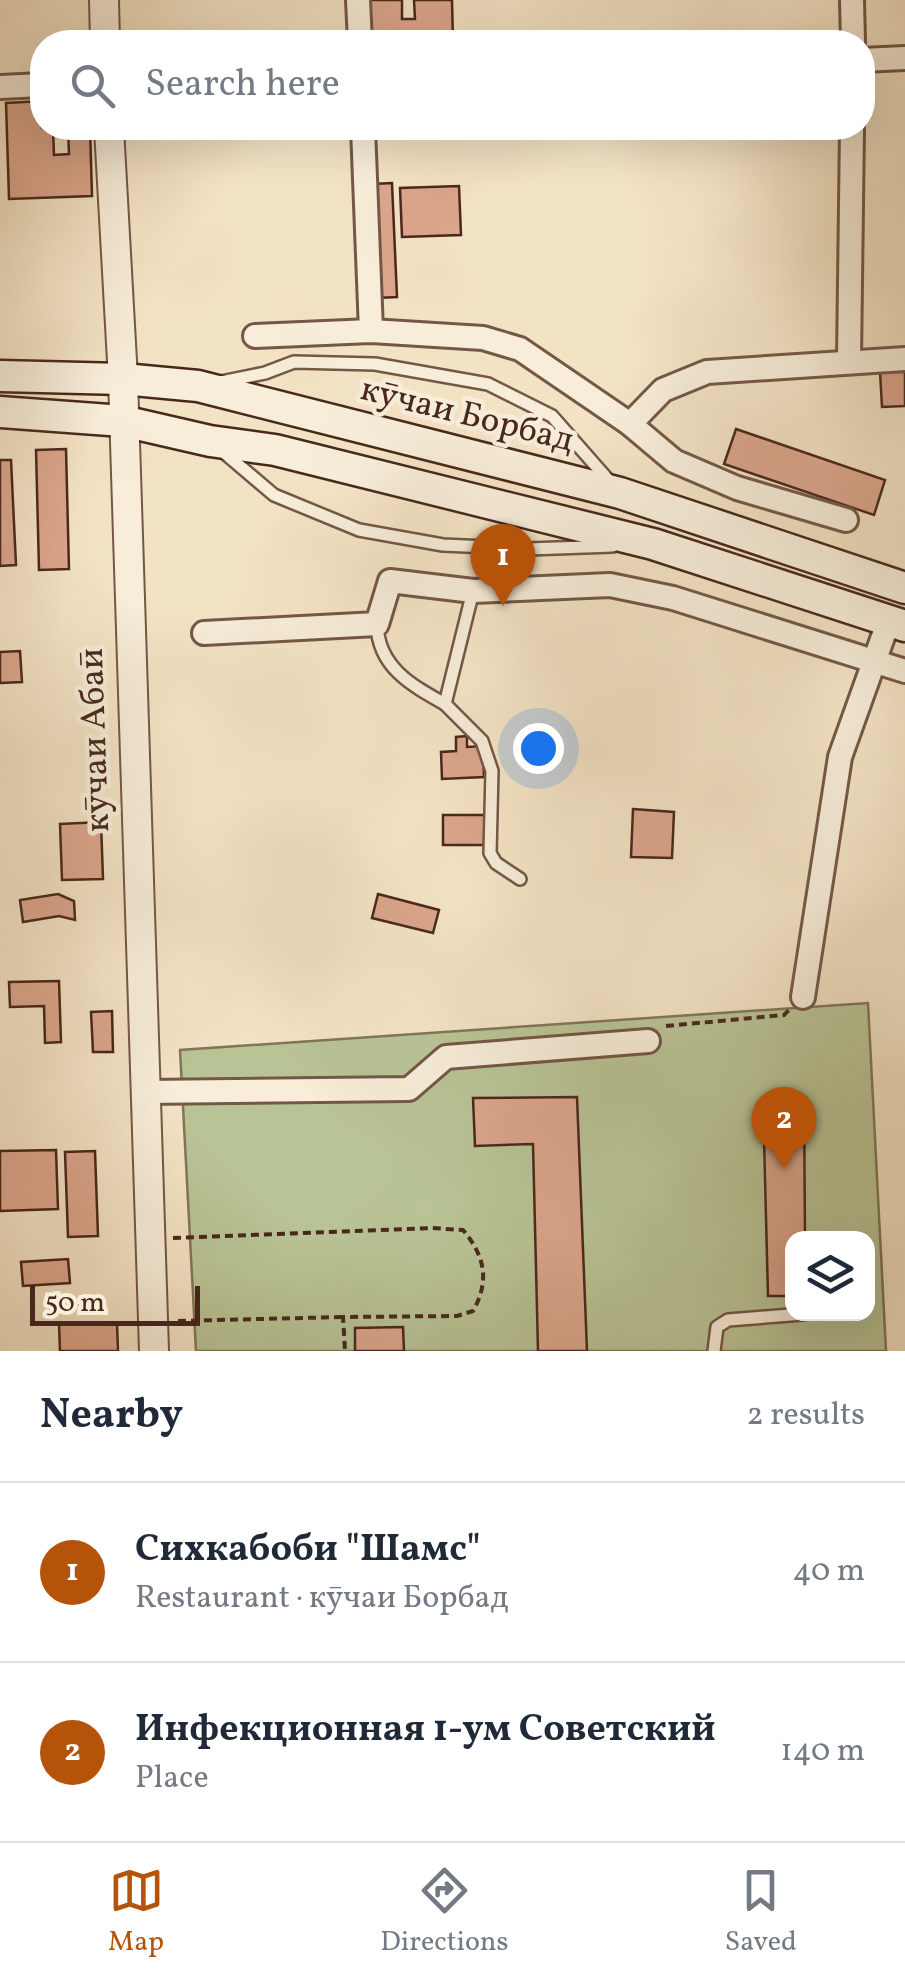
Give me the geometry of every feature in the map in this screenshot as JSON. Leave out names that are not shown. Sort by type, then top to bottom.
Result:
[{"type":"main road","name":"кӯчаи Борбад","points":[[0,376],[123,379],[198,386],[620,493],[905,588]]},
{"type":"main road","points":[[0,412],[123,421],[210,441],[275,450],[653,544],[897,623]]},
{"type":"street","points":[[104,0],[105,30]]},
{"type":"street","points":[[358,0],[359,30]]},
{"type":"street","points":[[852,0],[852,30]]},
{"type":"street","points":[[875,59],[905,58]]},
{"type":"street","points":[[0,87],[30,86]]},
{"type":"street","name":"кӯчаи Абаӣ","points":[[109,140],[123,379],[154,1351]]},
{"type":"street","points":[[364,140],[372,331]]},
{"type":"street","points":[[849,360],[852,140]]},
{"type":"street","points":[[254,336],[372,331],[483,338],[520,348],[630,424],[674,461],[737,488],[846,520]]},
{"type":"street","points":[[630,424],[663,390],[707,372],[905,359]]},
{"type":"street","points":[[204,633],[377,624],[390,580],[474,591],[610,585],[673,598],[905,672]]},
{"type":"street","points":[[803,996],[840,757],[874,661],[897,623]]},
{"type":"street","points":[[145,1092],[409,1089],[446,1057],[648,1041]]},
{"type":"lane","points":[[198,386],[294,362],[375,364],[488,384],[552,416],[620,493]]},
{"type":"lane","points":[[210,441],[274,495],[359,530],[443,545],[512,548],[653,544]]},
{"type":"lane","points":[[445,704],[455,652],[474,591]]},
{"type":"lane","points":[[377,624],[377,640],[384,657],[407,682],[445,704],[482,741],[492,771],[490,852],[496,863],[520,879]]},
{"type":"lane","points":[[714,1351],[717,1327],[728,1320],[785,1315]]},
{"type":"path","points":[[648,1041],[656,1027],[784,1015],[803,996]]},
{"type":"path","points":[[150,1239],[464,1230],[478,1248],[485,1274],[482,1296],[474,1311],[457,1316],[153,1322]]},
{"type":"path","points":[[343,1317],[345,1351]]},
{"type":"green space","points":[[868,1003],[886,1351],[196,1351],[180,1050]]},
{"type":"building","points":[[364,0],[402,0],[402,19],[415,19],[414,0],[452,0],[453,30],[364,30]]},
{"type":"building","points":[[30,102],[30,140],[53,140],[54,155],[69,154],[68,140],[90,140],[92,196],[9,199],[6,103]]},
{"type":"building","points":[[392,183],[397,297],[377,298],[373,184]]},
{"type":"building","points":[[459,186],[461,235],[402,237],[400,188]]},
{"type":"building","points":[[880,372],[905,372],[905,406],[882,407]]},
{"type":"building","points":[[736,429],[885,480],[874,515],[724,464]]},
{"type":"building","points":[[66,449],[69,569],[39,570],[36,450]]},
{"type":"building","points":[[0,460],[11,460],[16,565],[0,566]]},
{"type":"building","points":[[20,651],[22,682],[0,683],[0,652]]},
{"type":"building","points":[[467,736],[467,747],[483,746],[484,777],[442,779],[441,752],[456,751],[456,737]]},
{"type":"building","points":[[633,809],[674,812],[672,858],[631,857]]},
{"type":"building","points":[[443,815],[488,815],[489,845],[443,845]]},
{"type":"building","points":[[101,822],[103,879],[62,880],[60,824]]},
{"type":"building","points":[[58,894],[74,901],[75,920],[59,916],[23,922],[20,900]]},
{"type":"building","points":[[378,894],[439,910],[433,933],[372,918]]},
{"type":"building","points":[[59,981],[61,1042],[45,1043],[44,1006],[10,1007],[9,982]]},
{"type":"building","points":[[112,1011],[113,1052],[93,1052],[91,1012]]},
{"type":"building","points":[[577,1097],[587,1351],[538,1351],[533,1144],[475,1146],[473,1098]]},
{"type":"building","points":[[804,1097],[805,1231],[785,1231],[785,1296],[768,1296],[763,1099]]},
{"type":"building","points":[[56,1150],[58,1209],[0,1211],[0,1151]]},
{"type":"building","points":[[95,1151],[98,1236],[68,1237],[65,1152]]},
{"type":"building","points":[[68,1259],[70,1283],[23,1286],[21,1262]]},
{"type":"building","points":[[117,1323],[118,1351],[60,1351],[59,1324]]},
{"type":"building","points":[[403,1327],[404,1351],[355,1351],[355,1328]]},
{"type":"place","name":"Сихкабоби \"Шамс\"","points":[[503,606]]},
{"type":"place","name":"Инфекционная 1-ум Советский","points":[[784,1169]]}]
